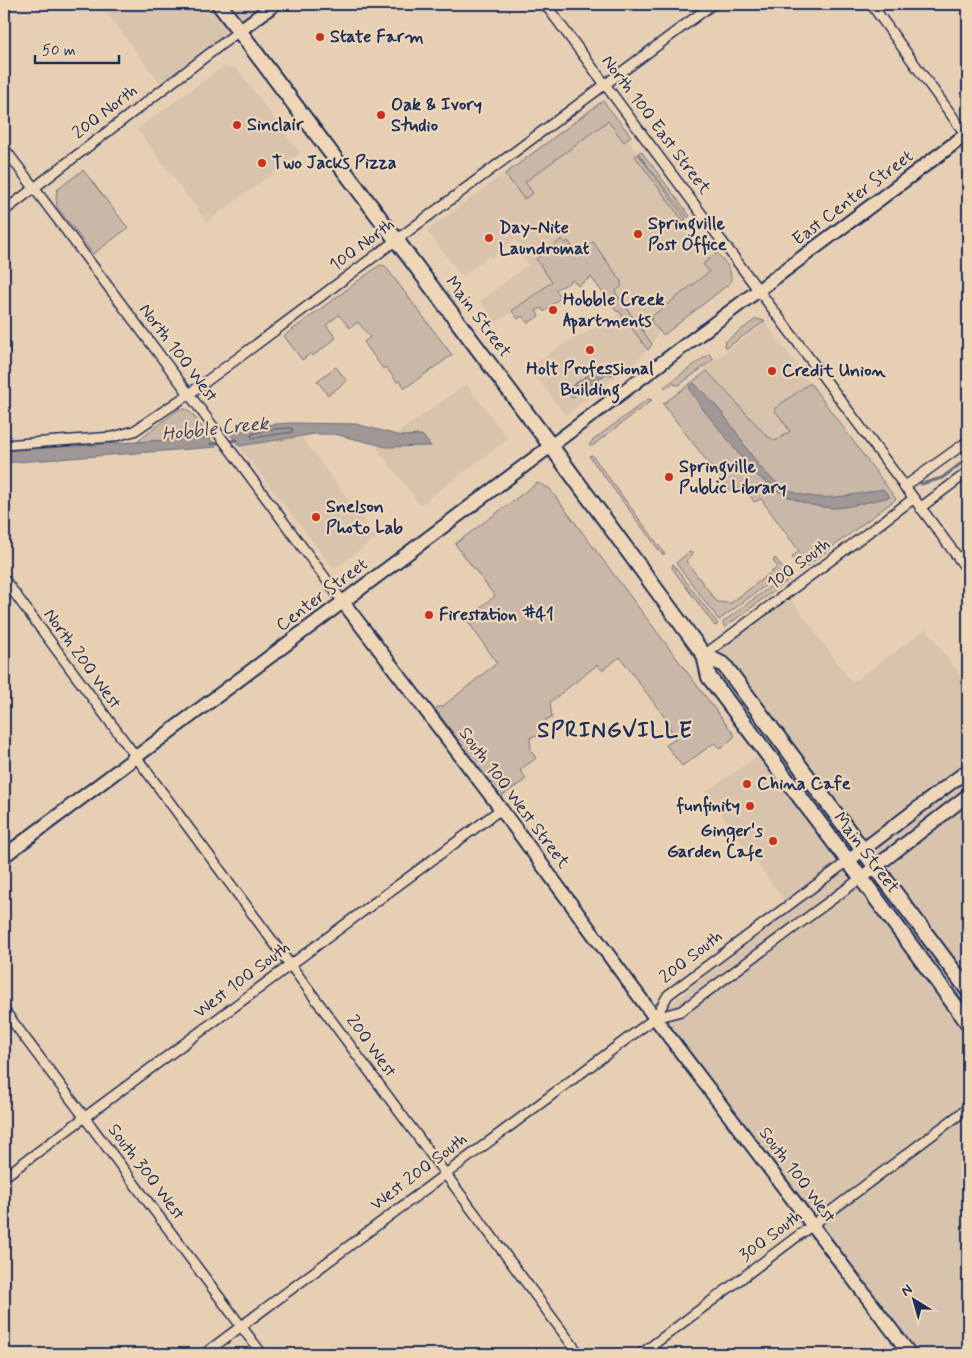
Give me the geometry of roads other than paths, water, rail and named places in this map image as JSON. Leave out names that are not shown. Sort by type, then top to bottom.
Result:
[{"type":"main road","name":"Main Street","points":[[219,4],[551,446],[704,655],[709,677],[968,1023]]},
{"type":"main road","name":"Main Street","points":[[704,655],[724,665],[968,990]]},
{"type":"street","name":"200 North","points":[[4,211],[275,4]]},
{"type":"street","name":"North 100 East Street","points":[[545,4],[904,488],[968,571]]},
{"type":"street","name":"100 North","points":[[4,445],[113,437],[134,431],[189,394],[714,4]]},
{"type":"street","points":[[872,4],[967,135]]},
{"type":"street","name":"East Center Street","points":[[758,290],[967,135]]},
{"type":"street","name":"North 100 West","points":[[4,148],[343,602]]},
{"type":"street","name":"Center Street","points":[[4,856],[758,290]]},
{"type":"street","points":[[904,488],[968,441]]},
{"type":"street","points":[[920,508],[968,472]]},
{"type":"street","name":"100 South","points":[[704,655],[913,499]]},
{"type":"street","name":"North 200 West","points":[[4,579],[135,758]]},
{"type":"street","name":"South 100 West Street","points":[[343,602],[501,809],[655,1018]]},
{"type":"street","name":"200 West","points":[[135,758],[291,964],[579,1354]]},
{"type":"street","name":"200 South","points":[[655,1018],[668,995],[968,770]]},
{"type":"street","name":"200 South","points":[[655,1018],[682,1011],[968,796]]},
{"type":"street","name":"West 100 South","points":[[4,1177],[501,809]]},
{"type":"street","name":"South 300 West","points":[[4,1010],[262,1354]]},
{"type":"street","name":"West 200 South","points":[[204,1354],[655,1018]]},
{"type":"street","name":"South 100 West","points":[[655,1018],[910,1354]]},
{"type":"street","name":"300 South","points":[[641,1354],[968,1108]]},
{"type":"water","points":[[609,364],[625,368],[615,375],[606,374],[572,398],[566,390],[598,368]]},
{"type":"water","points":[[694,383],[723,414],[760,466],[783,487],[815,497],[850,495],[883,489],[890,497],[833,508],[798,501],[776,490],[749,467],[701,406],[689,387]]},
{"type":"water","points":[[289,423],[356,424],[401,436],[422,435],[431,446],[387,447],[334,434],[315,434],[239,446],[230,434],[264,425]]},
{"type":"water","points":[[209,437],[216,447],[4,463],[4,451]]},
{"type":"waterway","name":"Hobble Creek","points":[[211,444],[237,440]]},
{"type":"waterway","name":"Hobble Creek","points":[[921,484],[942,478],[968,458]]},
{"type":"place","name":"State Farm","points":[[320,37]]},
{"type":"place","name":"Oak & Ivory Studio","points":[[381,115]]},
{"type":"place","name":"Sinclair","points":[[237,125]]},
{"type":"place","name":"Two Jacks Pizza","points":[[262,163]]},
{"type":"place","name":"Springville Post Office","points":[[638,234]]},
{"type":"place","name":"Day-Nite Laundromat","points":[[489,238]]},
{"type":"place","name":"Hobble Creek Apartments","points":[[553,310]]},
{"type":"place","name":"Holt Professional Building","points":[[590,350]]},
{"type":"place","name":"Credit Union","points":[[772,371]]},
{"type":"place","name":"Springville Public Library","points":[[669,477]]},
{"type":"place","name":"Snelson Photo Lab","points":[[316,517]]},
{"type":"place","name":"Firestation #41","points":[[429,615]]},
{"type":"place","name":"China Cafe","points":[[747,784]]},
{"type":"place","name":"funfinity","points":[[750,806]]},
{"type":"place","name":"Ginger's Garden Cafe","points":[[773,841]]},
{"type":"district","name":"SPRINGVILLE","points":[[615,731]]}]
